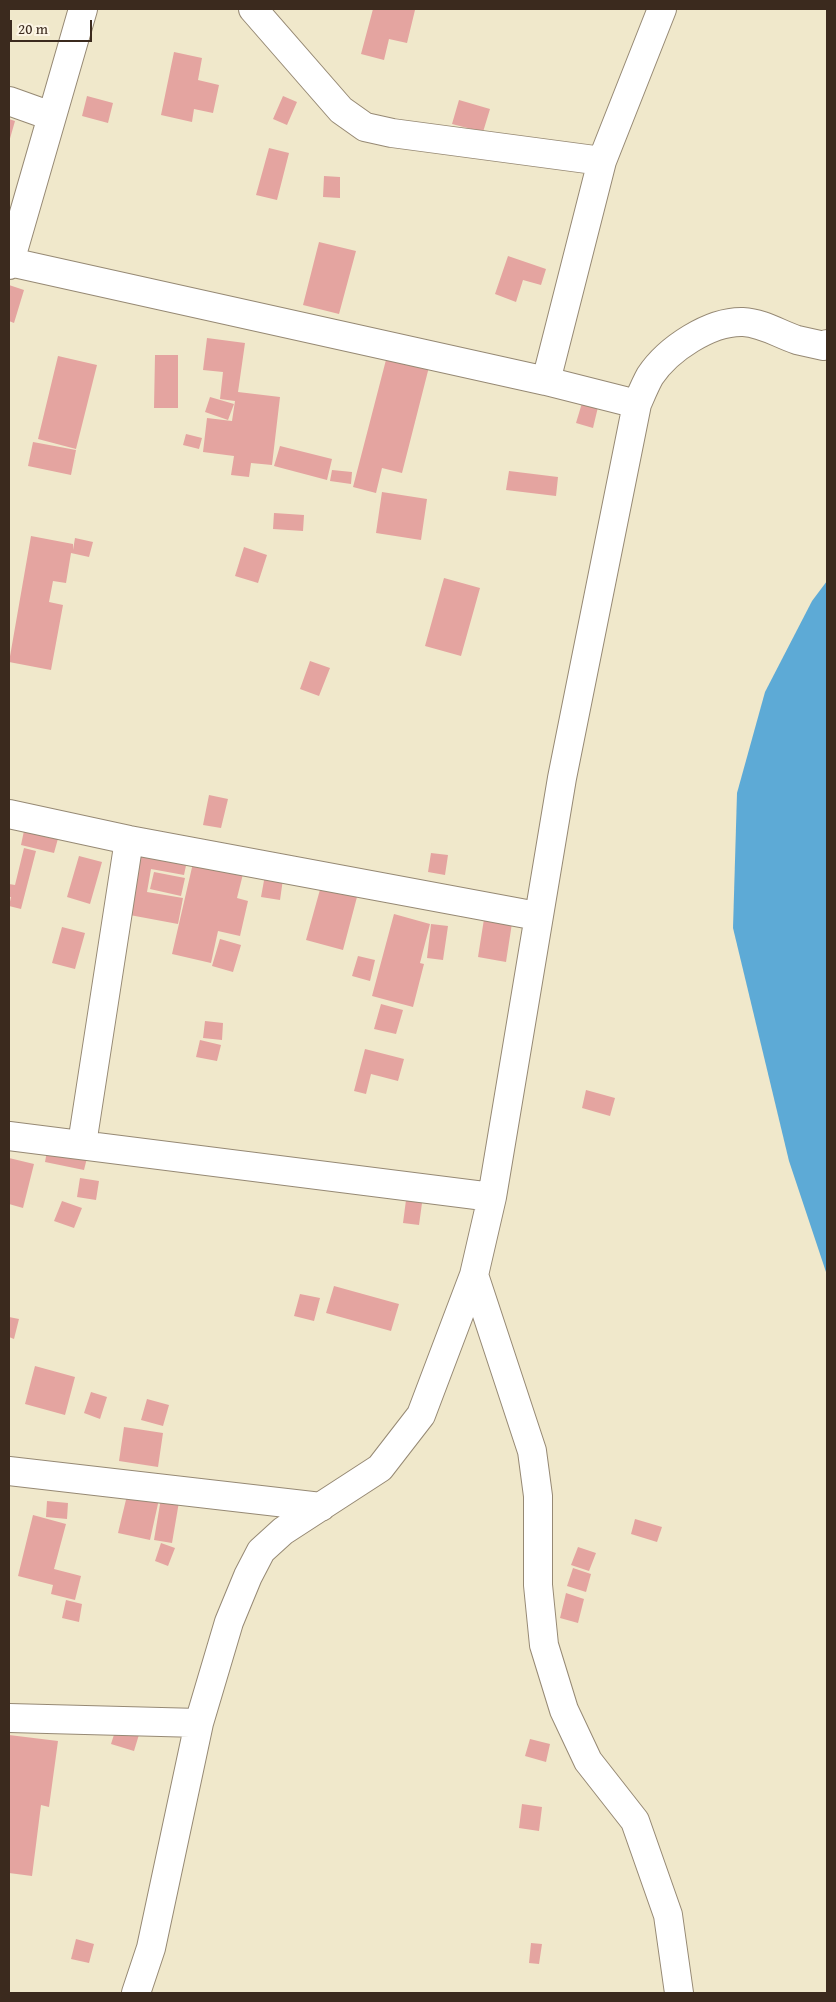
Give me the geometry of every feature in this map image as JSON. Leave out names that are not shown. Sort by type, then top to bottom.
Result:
[{"type":"street","points":[[84,9],[9,263],[546,381],[637,404]]},
{"type":"street","points":[[253,9],[341,110],[365,127],[392,133],[602,160]]},
{"type":"street","points":[[546,381],[602,160],[662,9]]},
{"type":"street","points":[[9,101],[51,116]]},
{"type":"street","points":[[136,1993],[150,1948],[199,1723],[229,1622],[248,1576],[261,1552],[283,1532],[380,1468],[421,1415],[474,1275],[492,1197],[537,916],[588,642],[637,404],[651,376],[671,353],[700,334],[725,324],[744,322],[761,325],[798,340],[824,346],[827,344]]},
{"type":"street","points":[[9,814],[129,840],[537,916]]},
{"type":"street","points":[[82,1144],[129,840]]},
{"type":"street","points":[[9,1136],[492,1197]]},
{"type":"street","points":[[474,1275],[532,1450],[538,1496],[538,1585],[544,1645],[564,1710],[588,1760],[636,1821],[668,1915],[679,1993]]},
{"type":"street","points":[[9,1471],[321,1507]]},
{"type":"street","points":[[9,1718],[199,1723]]},
{"type":"water","points":[[827,581],[827,1275],[789,1161],[733,928],[737,793],[765,692],[812,601]]},
{"type":"building","points":[[373,9],[415,10],[407,43],[389,39],[384,60],[361,54]]},
{"type":"building","points":[[174,52],[202,58],[198,80],[219,85],[213,113],[194,109],[192,122],[161,115]]},
{"type":"building","points":[[87,96],[113,103],[108,123],[82,116]]},
{"type":"building","points":[[283,96],[297,102],[287,125],[273,119]]},
{"type":"building","points":[[459,100],[490,109],[483,132],[452,124]]},
{"type":"building","points":[[9,119],[15,121],[9,142]]},
{"type":"building","points":[[269,148],[289,153],[277,200],[256,195]]},
{"type":"building","points":[[324,176],[340,177],[340,198],[323,197]]},
{"type":"building","points":[[319,242],[356,251],[339,314],[303,305]]},
{"type":"building","points":[[508,256],[546,269],[541,285],[523,280],[516,302],[495,294]]},
{"type":"building","points":[[9,285],[24,290],[14,323],[9,321]]},
{"type":"building","points":[[207,338],[245,343],[238,392],[280,397],[272,465],[251,463],[249,477],[231,475],[234,456],[203,452],[207,418],[232,421],[235,401],[220,399],[223,372],[203,370]]},
{"type":"building","points":[[155,355],[178,355],[178,408],[154,408]]},
{"type":"building","points":[[58,356],[97,365],[76,449],[38,439]]},
{"type":"building","points":[[387,356],[429,367],[402,473],[382,468],[376,493],[353,487]]},
{"type":"building","points":[[210,397],[234,404],[228,420],[205,412]]},
{"type":"building","points":[[582,403],[598,407],[593,428],[576,423]]},
{"type":"building","points":[[186,434],[202,438],[199,449],[183,445]]},
{"type":"building","points":[[33,442],[76,450],[71,475],[28,466]]},
{"type":"building","points":[[280,446],[332,459],[327,480],[274,466]]},
{"type":"building","points":[[332,470],[352,472],[351,484],[330,481]]},
{"type":"building","points":[[509,471],[558,477],[556,496],[506,490]]},
{"type":"building","points":[[382,492],[427,499],[421,540],[376,533]]},
{"type":"building","points":[[274,513],[304,515],[303,531],[273,529]]},
{"type":"building","points":[[31,536],[73,544],[73,550],[75,538],[93,542],[89,557],[71,553],[66,583],[53,581],[49,602],[63,605],[51,670],[9,662]]},
{"type":"building","points":[[244,547],[267,555],[258,583],[235,576]]},
{"type":"building","points":[[444,578],[480,588],[461,656],[425,646]]},
{"type":"building","points":[[310,661],[330,668],[319,696],[300,689]]},
{"type":"building","points":[[209,795],[228,799],[221,828],[203,825]]},
{"type":"building","points":[[25,826],[59,835],[54,853],[21,845]]},
{"type":"building","points":[[132,846],[188,856],[184,875],[151,869],[147,892],[183,898],[178,924],[119,913]]},
{"type":"building","points":[[24,848],[36,851],[21,909],[9,906],[11,897],[9,897],[9,884],[15,885]]},
{"type":"building","points":[[431,853],[448,855],[445,875],[428,872]]},
{"type":"building","points":[[79,856],[102,862],[90,904],[67,897]]},
{"type":"building","points":[[193,863],[243,874],[237,898],[248,901],[240,936],[218,931],[211,963],[172,954]]},
{"type":"building","points":[[154,872],[185,878],[181,896],[150,889]]},
{"type":"building","points":[[265,875],[283,879],[280,900],[261,897]]},
{"type":"building","points":[[321,886],[357,897],[343,950],[306,940]]},
{"type":"building","points":[[394,914],[430,924],[420,963],[424,964],[413,1007],[372,996]]},
{"type":"building","points":[[484,919],[512,923],[506,962],[478,957]]},
{"type":"building","points":[[431,924],[448,926],[443,960],[427,958]]},
{"type":"building","points":[[62,927],[85,933],[75,969],[52,963]]},
{"type":"building","points":[[220,939],[241,945],[233,972],[212,966]]},
{"type":"building","points":[[358,956],[375,960],[370,981],[352,976]]},
{"type":"building","points":[[381,1004],[403,1010],[396,1034],[374,1029]]},
{"type":"building","points":[[205,1021],[223,1023],[222,1040],[203,1038]]},
{"type":"building","points":[[200,1040],[221,1045],[217,1061],[196,1057]]},
{"type":"building","points":[[365,1049],[404,1059],[398,1081],[371,1074],[366,1094],[354,1091]]},
{"type":"building","points":[[586,1090],[615,1098],[610,1116],[582,1108]]},
{"type":"building","points":[[48,1146],[88,1154],[84,1170],[45,1162]]},
{"type":"building","points":[[9,1158],[34,1164],[23,1208],[9,1204]]},
{"type":"building","points":[[80,1178],[99,1181],[96,1200],[77,1197]]},
{"type":"building","points":[[406,1200],[422,1203],[419,1225],[403,1223]]},
{"type":"building","points":[[62,1201],[82,1208],[74,1228],[54,1221]]},
{"type":"building","points":[[334,1286],[399,1304],[391,1331],[326,1313]]},
{"type":"building","points":[[300,1294],[320,1298],[314,1321],[294,1316]]},
{"type":"building","points":[[9,1317],[19,1319],[14,1339],[9,1337]]},
{"type":"building","points":[[35,1366],[75,1377],[65,1415],[25,1404]]},
{"type":"building","points":[[91,1392],[107,1397],[100,1419],[84,1413]]},
{"type":"building","points":[[147,1399],[169,1405],[163,1426],[141,1420]]},
{"type":"building","points":[[124,1427],[163,1433],[158,1467],[119,1461]]},
{"type":"building","points":[[130,1483],[161,1490],[150,1540],[118,1533]]},
{"type":"building","points":[[163,1486],[181,1490],[172,1543],[154,1540]]},
{"type":"building","points":[[47,1501],[68,1503],[67,1519],[46,1517]]},
{"type":"building","points":[[33,1515],[66,1524],[54,1569],[81,1576],[75,1600],[51,1594],[53,1585],[18,1576]]},
{"type":"building","points":[[635,1519],[662,1527],[657,1542],[631,1534]]},
{"type":"building","points":[[161,1543],[175,1548],[168,1566],[155,1561]]},
{"type":"building","points":[[578,1547],[596,1553],[589,1571],[571,1565]]},
{"type":"building","points":[[573,1568],[591,1574],[586,1592],[567,1586]]},
{"type":"building","points":[[566,1593],[584,1599],[578,1623],[560,1618]]},
{"type":"building","points":[[66,1600],[82,1604],[79,1622],[62,1618]]},
{"type":"building","points":[[118,1722],[141,1728],[134,1751],[111,1744]]},
{"type":"building","points":[[9,1735],[58,1741],[49,1807],[41,1805],[32,1876],[9,1873]]},
{"type":"building","points":[[530,1739],[550,1744],[546,1762],[525,1756]]},
{"type":"building","points":[[522,1804],[542,1807],[539,1831],[519,1828]]},
{"type":"building","points":[[76,1939],[94,1944],[89,1963],[71,1959]]},
{"type":"building","points":[[531,1943],[542,1944],[539,1964],[529,1963]]}]
